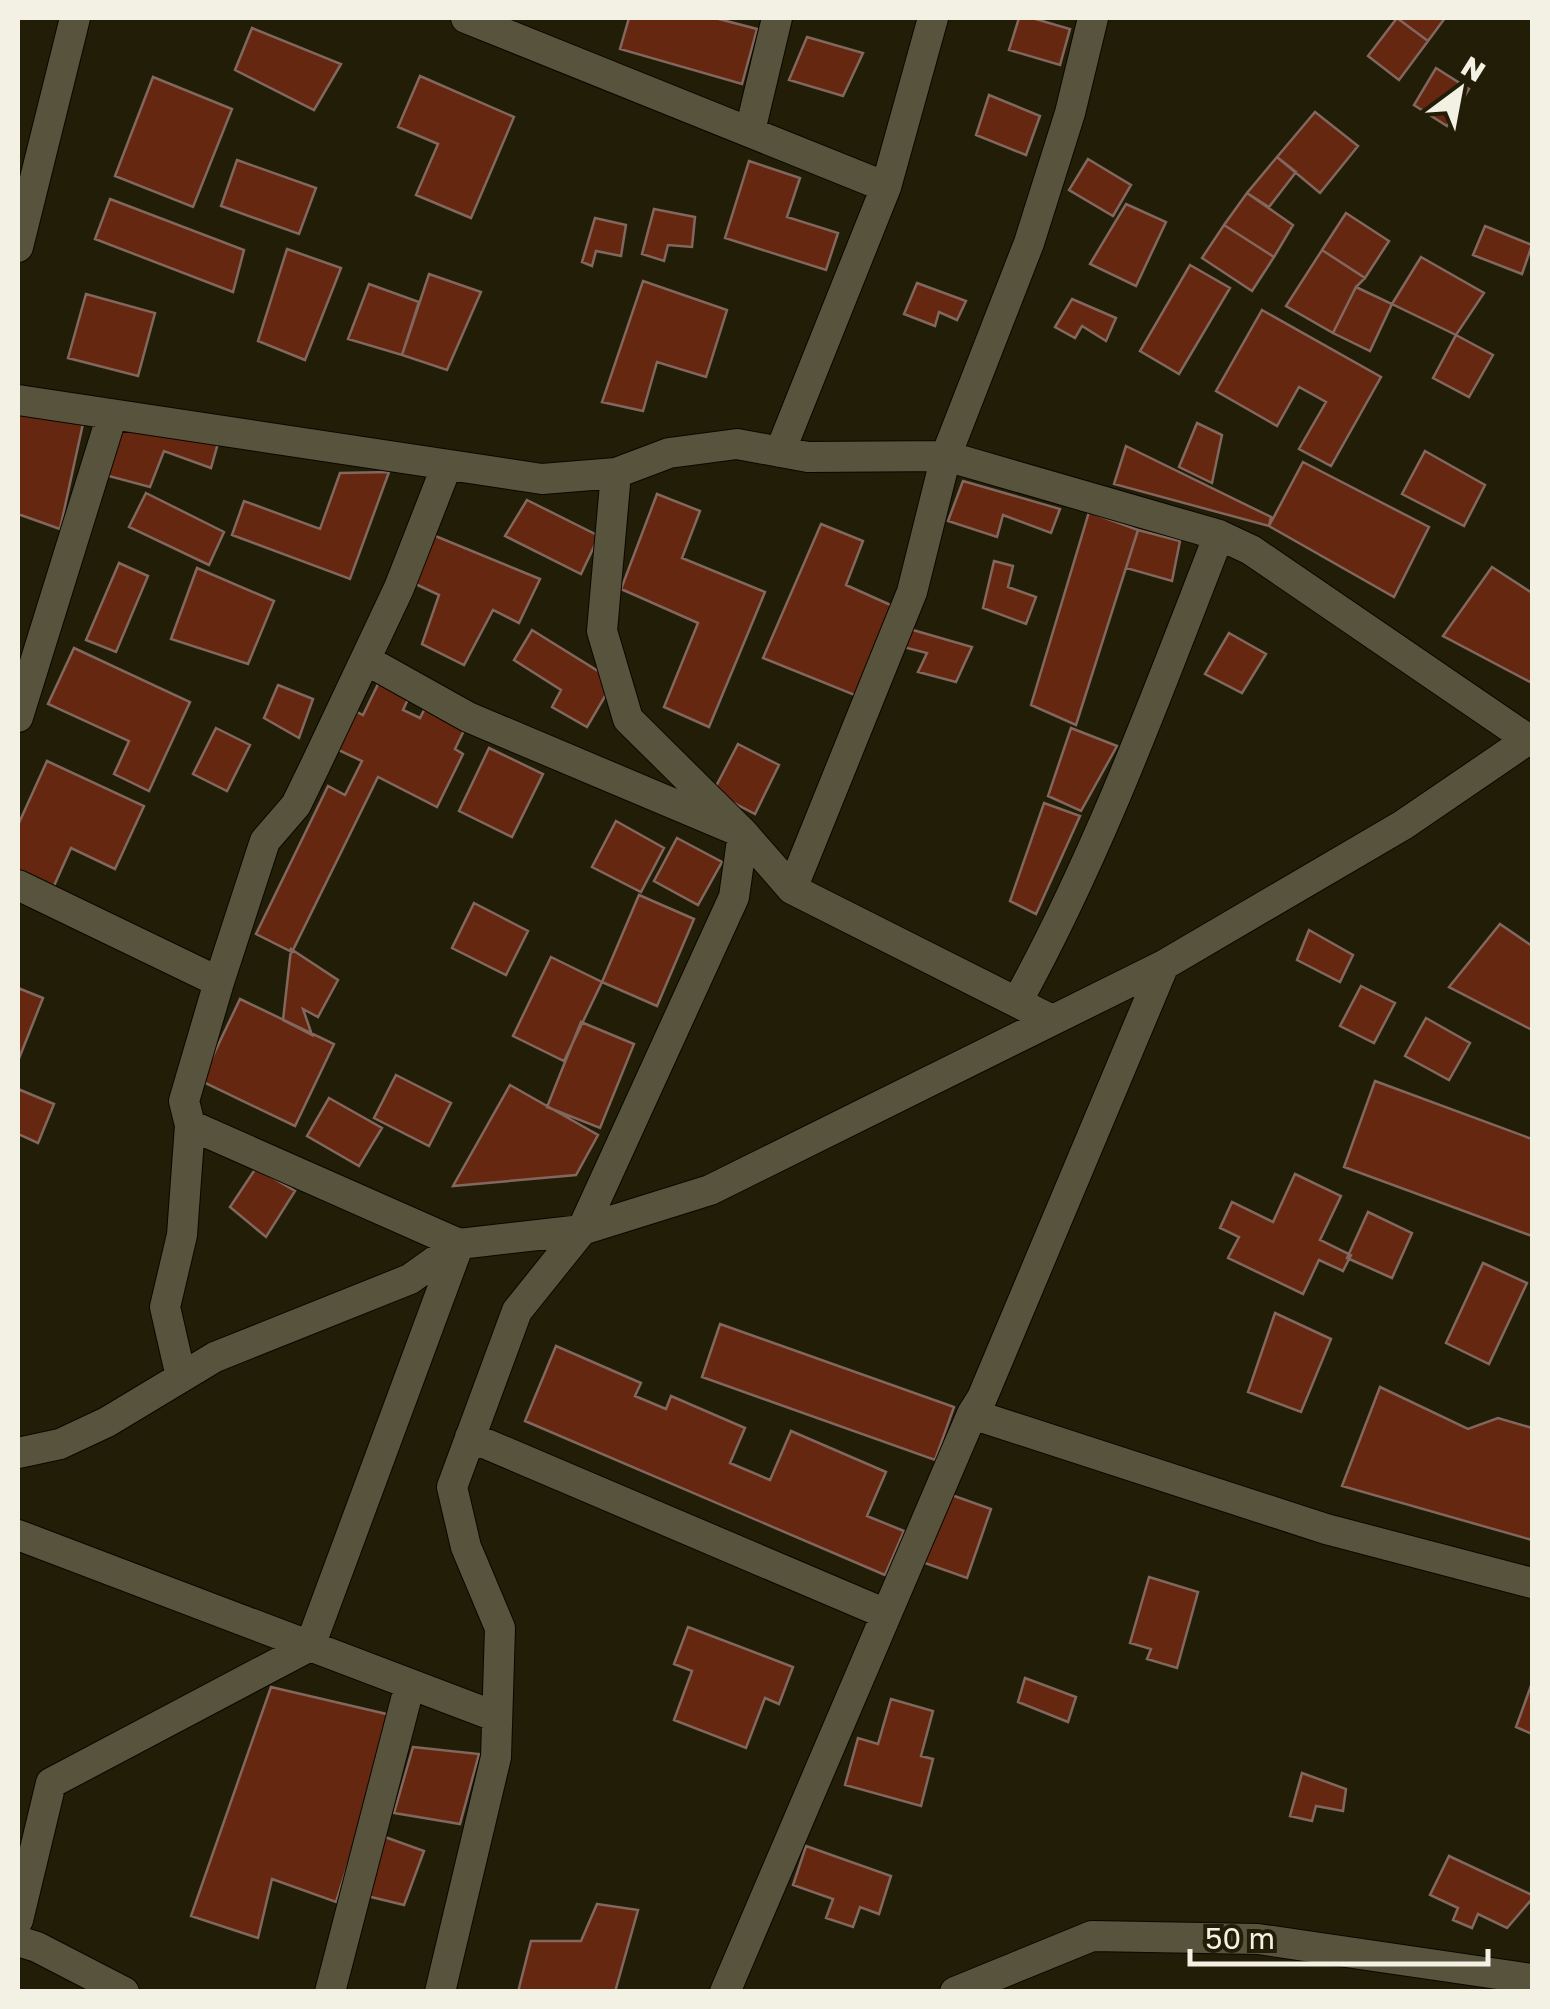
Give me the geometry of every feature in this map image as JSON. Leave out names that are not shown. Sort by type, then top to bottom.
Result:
[{"type":"street","points":[[18,247],[75,18]]},
{"type":"street","points":[[466,18],[886,187]]},
{"type":"street","points":[[750,131],[777,18]]},
{"type":"street","points":[[780,452],[886,187],[933,18]]},
{"type":"street","points":[[792,888],[912,592],[946,456],[1028,243],[1070,113],[1094,18]]},
{"type":"street","points":[[18,400],[542,480],[616,473],[670,453],[737,444],[808,458],[946,456],[1219,536],[1251,550],[1531,740],[1403,825],[1164,965],[710,1190],[582,1230],[459,1244],[410,1279],[215,1357],[76,1437],[18,1452]]},
{"type":"street","points":[[18,716],[112,416]]},
{"type":"street","points":[[181,1377],[165,1307],[182,1235],[190,1125],[184,1102],[219,982],[265,840],[296,805],[399,588],[447,465]]},
{"type":"street","points":[[616,473],[602,631],[628,718],[792,888],[1052,1020]]},
{"type":"street","points":[[1017,1002],[1062,921],[1126,774],[1219,536]]},
{"type":"street","points":[[366,660],[468,717],[743,833]]},
{"type":"street","points":[[440,1992],[496,1757],[500,1628],[466,1547],[452,1487],[517,1311],[582,1230],[734,897],[743,833]]},
{"type":"street","points":[[18,885],[219,982]]},
{"type":"street","points":[[725,1992],[1164,965]]},
{"type":"street","points":[[190,1125],[459,1244]]},
{"type":"street","points":[[18,1920],[51,1783],[310,1646],[459,1244]]},
{"type":"street","points":[[972,1414],[1326,1529],[1532,1583]]},
{"type":"street","points":[[470,1437],[886,1614]]},
{"type":"street","points":[[18,1535],[497,1717]]},
{"type":"street","points":[[330,1992],[410,1684]]},
{"type":"street","points":[[956,1992],[1092,1936],[1258,1939],[1532,1979]]},
{"type":"street","points":[[18,1941],[124,1992]]},
{"type":"building","points":[[629,18],[715,18],[757,29],[742,84],[620,49]]},
{"type":"building","points":[[1019,18],[1070,29],[1060,65],[1009,50]]},
{"type":"building","points":[[1397,18],[1445,18],[1428,41]]},
{"type":"building","points":[[1397,18],[1428,41],[1399,80],[1368,56]]},
{"type":"building","points":[[252,28],[341,64],[314,110],[235,70]]},
{"type":"building","points":[[807,37],[863,53],[843,96],[789,80]]},
{"type":"building","points":[[1436,68],[1469,89],[1447,126],[1414,105]]},
{"type":"building","points":[[420,76],[514,117],[471,218],[416,195],[438,144],[398,127]]},
{"type":"building","points":[[153,77],[232,109],[193,207],[115,176]]},
{"type":"building","points":[[989,95],[1040,116],[1026,155],[976,135]]},
{"type":"building","points":[[1315,112],[1358,146],[1320,193],[1277,157]]},
{"type":"building","points":[[1277,157],[1296,172],[1269,207],[1247,193]]},
{"type":"building","points":[[1088,159],[1131,185],[1113,216],[1069,190]]},
{"type":"building","points":[[237,160],[316,188],[299,234],[221,206]]},
{"type":"building","points":[[749,161],[800,178],[787,217],[838,233],[826,270],[725,238]]},
{"type":"building","points":[[1247,193],[1293,225],[1274,257],[1224,225]]},
{"type":"building","points":[[110,199],[244,250],[233,292],[95,239]]},
{"type":"building","points":[[1126,204],[1166,222],[1136,286],[1090,264]]},
{"type":"building","points":[[654,209],[695,217],[692,247],[668,245],[664,261],[642,254]]},
{"type":"building","points":[[1346,213],[1389,241],[1365,278],[1322,250]]},
{"type":"building","points":[[595,218],[626,225],[621,256],[596,251],[592,266],[582,262]]},
{"type":"building","points":[[1224,225],[1274,257],[1252,291],[1202,258]]},
{"type":"building","points":[[1485,226],[1532,245],[1522,274],[1473,255]]},
{"type":"building","points":[[287,249],[341,268],[305,360],[258,341]]},
{"type":"building","points":[[1322,250],[1365,278],[1356,287],[1333,333],[1286,306]]},
{"type":"building","points":[[1421,257],[1484,293],[1456,335],[1392,304]]},
{"type":"building","points":[[1190,265],[1230,288],[1179,374],[1140,351]]},
{"type":"building","points":[[429,274],[481,292],[447,370],[402,355]]},
{"type":"building","points":[[643,281],[727,310],[706,377],[657,362],[643,411],[602,402]]},
{"type":"building","points":[[917,283],[966,301],[957,320],[939,312],[935,326],[904,314]]},
{"type":"building","points":[[369,284],[419,302],[402,355],[348,339]]},
{"type":"building","points":[[1356,287],[1392,304],[1370,351],[1333,333]]},
{"type":"building","points":[[86,294],[155,313],[138,376],[68,358]]},
{"type":"building","points":[[1072,299],[1116,318],[1106,341],[1082,326],[1075,338],[1055,327]]},
{"type":"building","points":[[1262,310],[1381,377],[1331,466],[1299,449],[1326,402],[1299,387],[1277,426],[1216,391]]},
{"type":"building","points":[[1456,335],[1493,355],[1469,397],[1433,378]]},
{"type":"building","points":[[18,408],[84,419],[60,529],[18,514]]},
{"type":"building","points":[[120,422],[220,436],[211,468],[164,451],[150,487],[101,474]]},
{"type":"building","points":[[1197,423],[1222,435],[1212,483],[1179,467]]},
{"type":"building","points":[[1126,446],[1271,517],[1269,526],[1114,484]]},
{"type":"building","points":[[1425,451],[1485,485],[1464,526],[1402,494]]},
{"type":"building","points":[[1303,462],[1429,527],[1394,597],[1269,526]]},
{"type":"building","points":[[389,472],[350,579],[232,535],[244,501],[320,529],[340,473]]},
{"type":"building","points":[[963,481],[1060,509],[1051,533],[1003,515],[997,537],[948,521]]},
{"type":"building","points":[[146,493],[224,532],[209,565],[129,527]]},
{"type":"building","points":[[657,494],[700,511],[682,558],[765,592],[709,727],[664,707],[698,623],[621,589]]},
{"type":"building","points":[[527,500],[599,536],[581,574],[505,536]]},
{"type":"building","points":[[1089,512],[1138,530],[1076,725],[1031,705]]},
{"type":"building","points":[[821,524],[863,541],[846,585],[895,607],[857,696],[763,658]]},
{"type":"building","points":[[1138,530],[1180,541],[1172,581],[1126,568]]},
{"type":"building","points":[[428,533],[540,579],[519,623],[493,610],[464,665],[422,644],[439,595],[409,581]]},
{"type":"building","points":[[994,561],[1013,566],[1008,587],[1036,597],[1026,624],[983,608]]},
{"type":"building","points":[[119,563],[148,576],[116,652],[86,640]]},
{"type":"building","points":[[1492,567],[1532,593],[1532,683],[1443,636]]},
{"type":"building","points":[[197,568],[274,601],[248,664],[171,639]]},
{"type":"building","points":[[906,628],[972,647],[956,682],[918,672],[927,653],[899,646]]},
{"type":"building","points":[[532,630],[614,681],[587,727],[552,707],[561,690],[514,660]]},
{"type":"building","points":[[1229,633],[1266,654],[1242,693],[1205,674]]},
{"type":"building","points":[[74,648],[190,702],[149,791],[114,774],[129,741],[48,704]]},
{"type":"building","points":[[380,680],[410,695],[403,710],[420,718],[429,700],[469,720],[455,749],[463,754],[437,807],[378,777],[292,952],[256,934],[328,786],[345,795],[362,761],[332,747],[351,709],[363,715]]},
{"type":"building","points":[[278,685],[313,699],[299,738],[264,718]]},
{"type":"building","points":[[216,728],[250,745],[227,791],[193,774]]},
{"type":"building","points":[[1071,728],[1117,746],[1081,811],[1048,796]]},
{"type":"building","points":[[738,744],[779,765],[755,814],[713,792]]},
{"type":"building","points":[[489,748],[543,774],[512,837],[459,811]]},
{"type":"building","points":[[47,761],[144,806],[115,869],[71,848],[53,888],[18,872],[18,825]]},
{"type":"building","points":[[1044,803],[1080,816],[1036,914],[1010,901]]},
{"type":"building","points":[[616,821],[664,848],[641,892],[592,867]]},
{"type":"building","points":[[677,838],[722,862],[698,905],[654,881]]},
{"type":"building","points":[[639,895],[694,919],[657,1006],[602,982]]},
{"type":"building","points":[[474,903],[528,931],[506,975],[452,948]]},
{"type":"building","points":[[1500,924],[1532,946],[1532,1030],[1449,987]]},
{"type":"building","points":[[1309,930],[1353,955],[1340,982],[1297,960]]},
{"type":"building","points":[[291,949],[338,980],[318,1017],[303,1009],[312,1035],[283,1020]]},
{"type":"building","points":[[551,957],[602,982],[564,1061],[513,1036]]},
{"type":"building","points":[[1361,986],[1395,1003],[1374,1043],[1340,1026]]},
{"type":"building","points":[[18,988],[43,998],[18,1061]]},
{"type":"building","points":[[240,999],[334,1044],[295,1126],[201,1081]]},
{"type":"building","points":[[1426,1018],[1470,1043],[1449,1080],[1405,1056]]},
{"type":"building","points":[[581,1022],[634,1044],[600,1128],[547,1107]]},
{"type":"building","points":[[396,1075],[451,1103],[429,1146],[374,1118]]},
{"type":"building","points":[[1375,1081],[1532,1139],[1532,1236],[1344,1167]]},
{"type":"building","points":[[510,1085],[598,1135],[576,1175],[453,1186]]},
{"type":"building","points":[[18,1089],[54,1104],[38,1143],[18,1134]]},
{"type":"building","points":[[329,1098],[382,1128],[359,1166],[307,1136]]},
{"type":"building","points":[[256,1168],[295,1191],[266,1237],[230,1207]]},
{"type":"building","points":[[1295,1174],[1341,1196],[1320,1240],[1351,1255],[1343,1271],[1319,1260],[1303,1294],[1228,1258],[1239,1237],[1220,1228],[1232,1202],[1273,1222]]},
{"type":"building","points":[[1368,1212],[1412,1233],[1392,1278],[1347,1258]]},
{"type":"building","points":[[1483,1263],[1527,1283],[1489,1364],[1446,1343]]},
{"type":"building","points":[[1275,1313],[1331,1339],[1301,1412],[1248,1392]]},
{"type":"building","points":[[720,1324],[954,1407],[935,1460],[702,1377]]},
{"type":"building","points":[[556,1346],[641,1383],[635,1396],[666,1409],[671,1396],[745,1428],[730,1463],[770,1480],[791,1431],[886,1472],[867,1516],[904,1531],[885,1575],[525,1421]]},
{"type":"building","points":[[1380,1387],[1468,1429],[1498,1418],[1532,1428],[1532,1540],[1342,1486]]},
{"type":"building","points":[[946,1493],[991,1509],[967,1578],[922,1562]]},
{"type":"building","points":[[1149,1577],[1198,1592],[1177,1668],[1147,1659],[1151,1649],[1130,1643]]},
{"type":"building","points":[[688,1627],[793,1667],[779,1704],[765,1698],[746,1748],[674,1720],[692,1671],[674,1664]]},
{"type":"building","points":[[1025,1678],[1076,1697],[1068,1722],[1018,1702]]},
{"type":"building","points":[[1532,1683],[1532,1734],[1516,1727]]},
{"type":"building","points":[[271,1687],[395,1716],[336,1902],[272,1879],[258,1938],[191,1916]]},
{"type":"building","points":[[891,1699],[933,1711],[921,1756],[933,1759],[921,1806],[845,1785],[858,1738],[878,1744]]},
{"type":"building","points":[[413,1747],[479,1754],[460,1824],[394,1813]]},
{"type":"building","points":[[1302,1773],[1346,1789],[1343,1811],[1316,1806],[1312,1821],[1290,1816]]},
{"type":"building","points":[[385,1837],[424,1851],[404,1905],[367,1896]]},
{"type":"building","points":[[806,1846],[891,1876],[879,1914],[860,1907],[853,1927],[826,1918],[833,1899],[793,1885]]},
{"type":"building","points":[[1449,1856],[1532,1895],[1532,1899],[1507,1928],[1478,1914],[1472,1928],[1453,1920],[1458,1908],[1430,1895]]},
{"type":"building","points":[[597,1904],[638,1910],[615,1992],[518,1992],[531,1941],[581,1941]]}]
